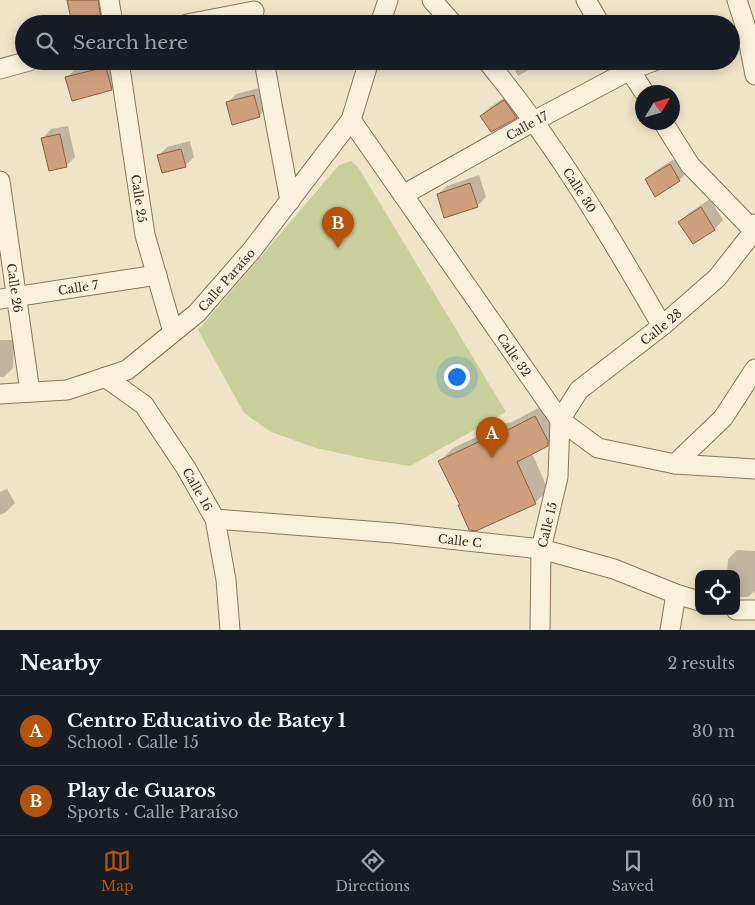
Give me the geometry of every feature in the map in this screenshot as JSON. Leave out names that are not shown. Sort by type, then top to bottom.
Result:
[{"type":"street","points":[[109,0],[112,15]]},
{"type":"street","points":[[383,15],[388,0]]},
{"type":"street","points":[[432,0],[445,15]]},
{"type":"street","points":[[586,0],[595,15]]},
{"type":"street","points":[[737,0],[755,75]]},
{"type":"street","points":[[237,15],[254,12]]},
{"type":"street","points":[[0,69],[15,65]]},
{"type":"street","name":"Calle 25","points":[[120,70],[145,235],[173,332]]},
{"type":"street","points":[[266,70],[290,201]]},
{"type":"street","name":"Calle Paraíso","points":[[0,394],[66,390],[127,370],[196,313],[252,250],[351,120],[366,70]]},
{"type":"street","name":"Calle 30","points":[[494,70],[534,121],[606,229],[662,326]]},
{"type":"street","name":"Calle 17","points":[[403,195],[620,70]]},
{"type":"street","points":[[630,70],[639,85]]},
{"type":"street","name":"Calle 32","points":[[351,120],[560,420],[598,448],[675,464],[755,468]]},
{"type":"street","points":[[668,130],[690,165],[754,227]]},
{"type":"street","name":"Calle 26","points":[[0,181],[9,298],[30,392]]},
{"type":"street","name":"Calle 28","points":[[560,420],[579,390],[662,326],[717,278],[754,227]]},
{"type":"street","name":"Calle 7","points":[[9,298],[157,275]]},
{"type":"street","points":[[675,464],[723,418],[755,369]]},
{"type":"street","name":"Calle 16","points":[[105,377],[144,405],[186,468],[215,519],[226,580],[230,630]]},
{"type":"street","name":"Calle 15","points":[[540,630],[541,549],[558,477],[560,420]]},
{"type":"street","name":"Calle C","points":[[215,519],[394,533],[541,549],[614,569],[676,594],[695,599]]},
{"type":"street","points":[[670,630],[676,594]]},
{"type":"street","points":[[740,610],[755,610]]},
{"type":"green space","points":[[351,161],[358,167],[506,412],[410,466],[316,448],[271,432],[244,413],[198,330],[339,165]]},
{"type":"building","points":[[67,0],[98,0],[100,15],[70,15]]},
{"type":"building","points":[[94,70],[107,70],[112,90],[72,101],[65,77]]},
{"type":"building","points":[[254,95],[260,117],[232,125],[226,102]]},
{"type":"building","points":[[504,100],[517,118],[491,132],[480,116]]},
{"type":"building","points":[[60,134],[67,167],[49,171],[41,138]]},
{"type":"building","points":[[181,149],[186,167],[162,173],[157,155]]},
{"type":"building","points":[[670,164],[680,181],[655,197],[645,179]]},
{"type":"building","points":[[470,183],[478,207],[444,218],[437,194]]},
{"type":"building","points":[[701,207],[715,230],[693,244],[678,222]]},
{"type":"building","points":[[535,416],[548,441],[548,446],[517,462],[536,504],[476,531],[469,530],[458,505],[460,505],[438,461],[495,434],[496,436]]},
{"type":"place","name":"Play de Guaros","points":[[338,248]]},
{"type":"place","name":"Centro Educativo de Batey 1","points":[[492,458]]}]
